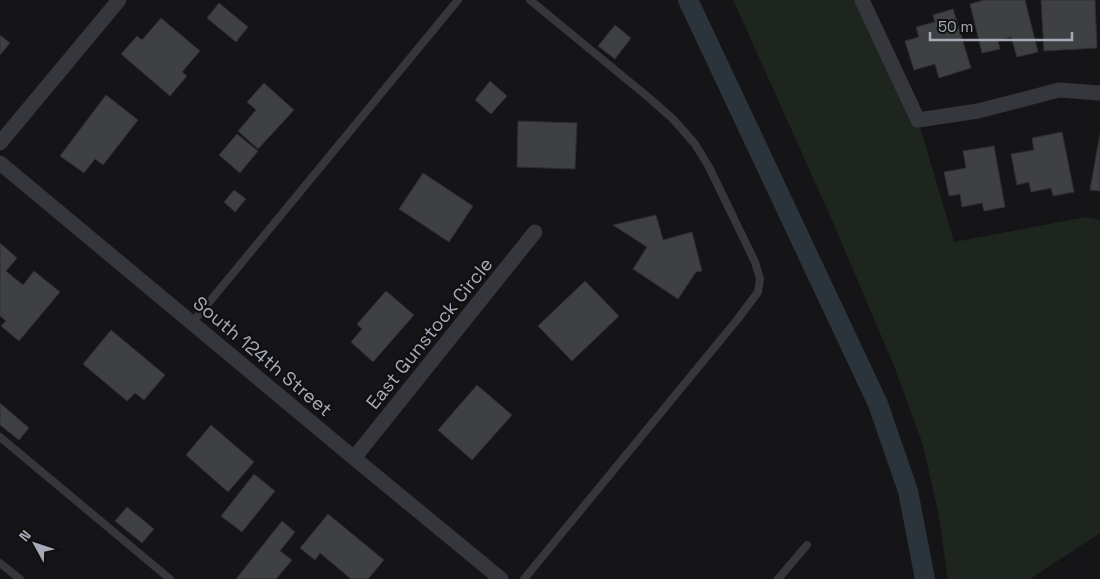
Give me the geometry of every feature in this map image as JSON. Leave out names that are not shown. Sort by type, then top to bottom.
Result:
[{"type":"street","points":[[0,143],[119,0]]},
{"type":"street","points":[[862,0],[918,120],[978,111],[1059,90],[1100,92]]},
{"type":"street","name":"South 124th Street","points":[[0,163],[501,579]]},
{"type":"street","name":"East Gunstock Circle","points":[[354,458],[535,232]]},
{"type":"lane","points":[[192,323],[458,0]]},
{"type":"lane","points":[[524,579],[737,320],[758,292],[760,279],[755,262],[710,167],[695,144],[673,119],[648,97],[530,0]]},
{"type":"lane","points":[[0,437],[170,579]]},
{"type":"lane","points":[[778,579],[808,545]]},
{"type":"lane","points":[[0,562],[20,579]]},
{"type":"shaded area","points":[[733,0],[862,0],[918,120],[954,242],[1086,217],[1100,220],[1100,533],[1030,579],[948,579],[938,511],[923,445],[894,366],[831,218]]},
{"type":"building","points":[[984,0],[1025,0],[1038,52],[1017,57],[1011,37],[998,41],[1000,49],[982,53],[970,4]]},
{"type":"building","points":[[1041,0],[1095,0],[1097,48],[1044,51]]},
{"type":"building","points":[[219,3],[248,27],[236,42],[207,18]]},
{"type":"building","points":[[953,9],[971,68],[939,78],[935,64],[914,70],[905,41],[919,37],[916,27],[935,22],[933,15]]},
{"type":"building","points":[[161,18],[200,51],[182,72],[187,76],[170,96],[121,54],[137,36],[142,40]]},
{"type":"building","points":[[615,25],[631,38],[615,59],[598,46]]},
{"type":"building","points":[[0,35],[10,43],[0,55]]},
{"type":"building","points":[[490,81],[507,96],[491,114],[475,100]]},
{"type":"building","points":[[264,83],[294,110],[258,149],[238,131],[256,110],[247,102]]},
{"type":"building","points":[[106,95],[138,120],[103,165],[95,159],[84,173],[60,156]]},
{"type":"building","points":[[518,121],[577,123],[575,169],[517,167]]},
{"type":"building","points":[[1062,132],[1074,192],[1053,196],[1051,188],[1031,192],[1029,182],[1017,185],[1011,154],[1034,150],[1032,138]]},
{"type":"building","points":[[237,134],[258,151],[240,173],[219,155]]},
{"type":"building","points":[[1100,134],[1100,191],[1090,190]]},
{"type":"building","points":[[994,146],[1005,207],[984,211],[982,203],[962,207],[960,194],[949,196],[944,172],[966,168],[963,151]]},
{"type":"building","points":[[423,173],[473,206],[449,242],[399,209]]},
{"type":"building","points":[[234,190],[246,199],[235,212],[224,202]]},
{"type":"building","points":[[656,215],[663,240],[692,232],[702,271],[696,272],[678,299],[633,269],[647,247],[613,225]]},
{"type":"building","points":[[0,243],[17,258],[6,271],[23,285],[34,271],[60,292],[19,341],[1,326],[6,321],[0,316]]},
{"type":"building","points":[[585,281],[619,316],[572,361],[538,326]]},
{"type":"building","points":[[386,291],[414,315],[373,362],[351,342],[362,329],[357,324]]},
{"type":"building","points":[[111,330],[165,375],[144,400],[135,393],[127,401],[83,364]]},
{"type":"building","points":[[477,385],[512,415],[472,460],[438,430]]},
{"type":"building","points":[[0,403],[29,428],[19,440],[0,425]]},
{"type":"building","points":[[211,425],[254,462],[228,492],[186,455]]},
{"type":"building","points":[[254,474],[275,491],[242,532],[221,516]]},
{"type":"building","points":[[127,507],[154,529],[142,543],[115,521]]},
{"type":"building","points":[[328,514],[384,560],[368,579],[351,579],[320,553],[315,560],[300,548]]},
{"type":"building","points":[[282,521],[295,532],[280,551],[292,560],[276,579],[236,579]]},
{"type":"waterway","points":[[688,0],[878,404],[908,491],[925,579]]}]
